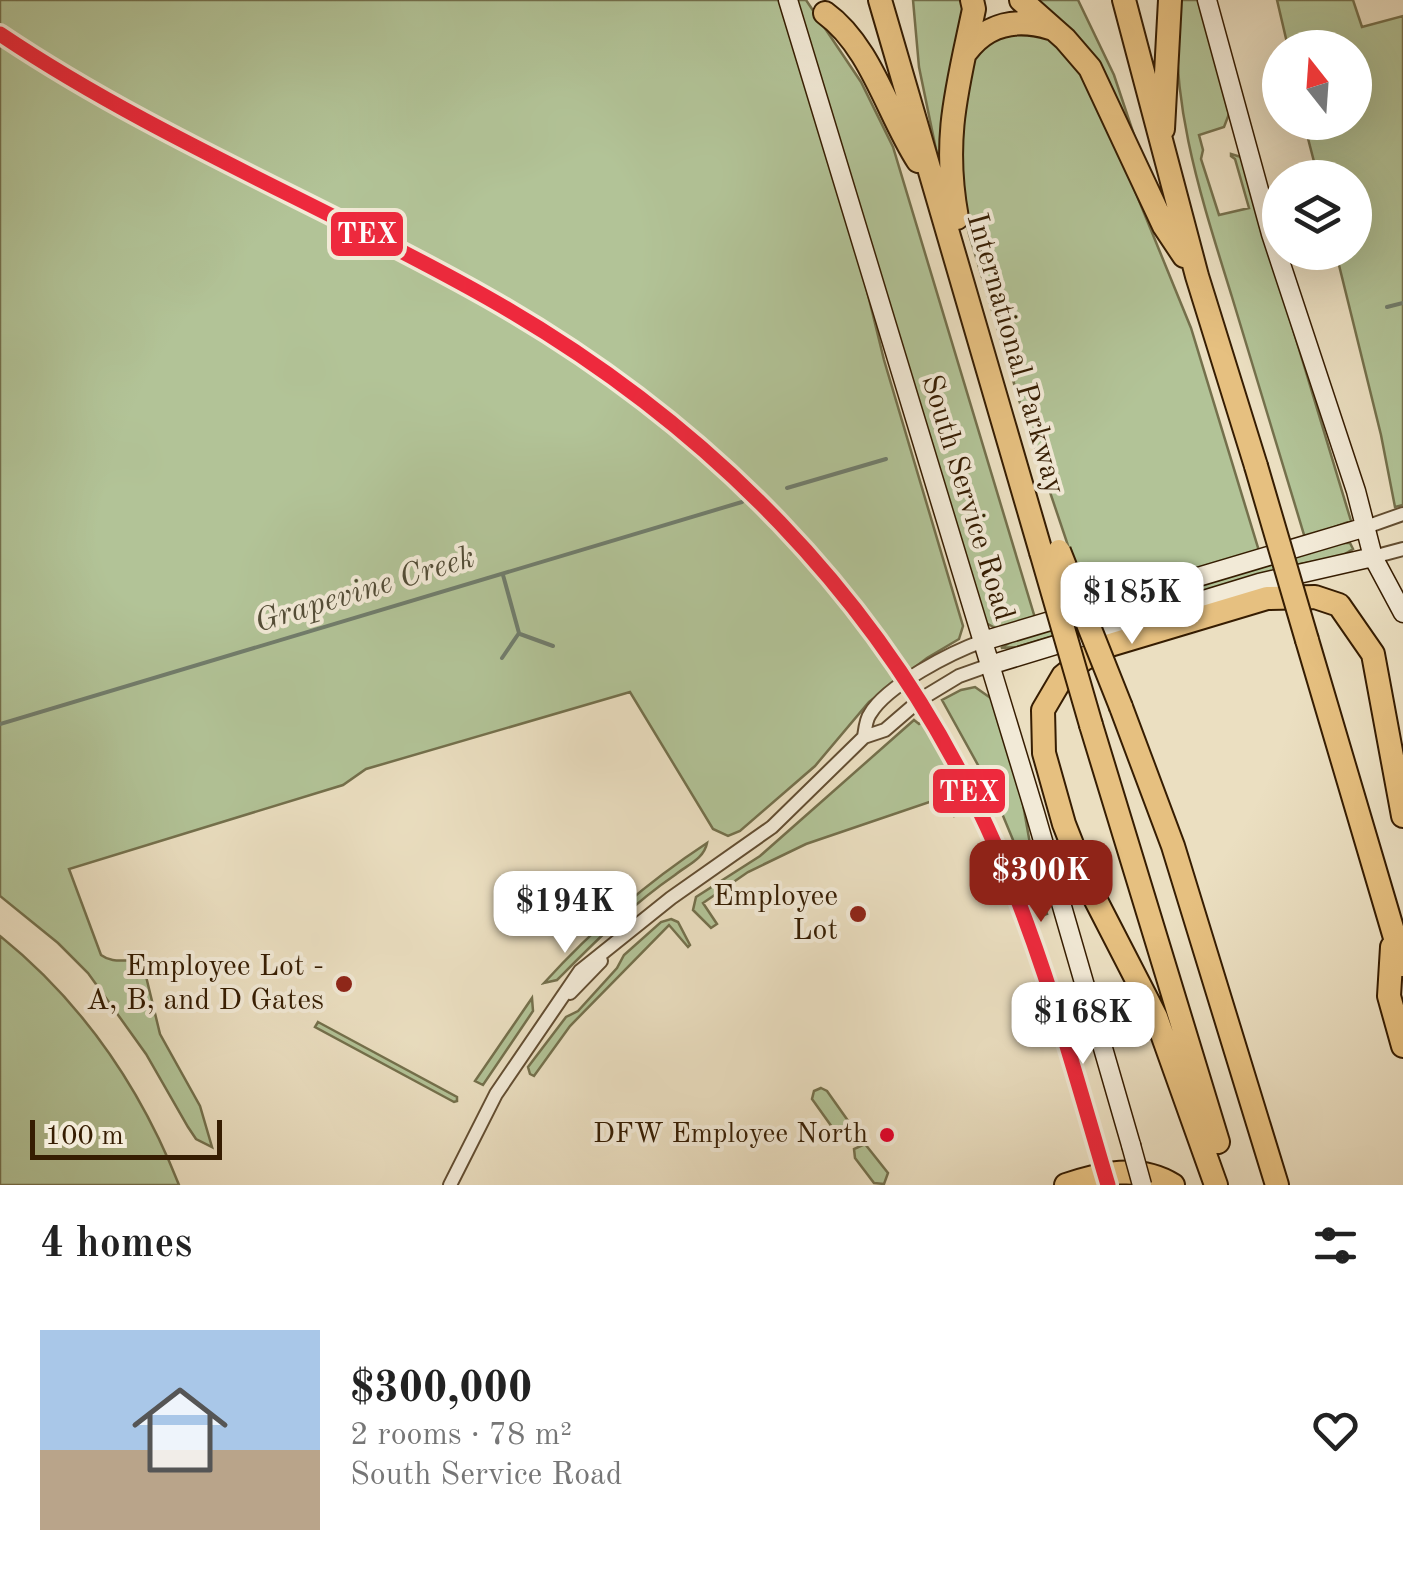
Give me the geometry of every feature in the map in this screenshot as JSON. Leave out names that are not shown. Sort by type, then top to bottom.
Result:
[{"type":"highway","name":"International Parkway","points":[[880,0],[1032,517],[1050,552],[1091,724],[1230,1185]]},
{"type":"highway","points":[[960,272],[960,234],[948,160],[953,108],[974,9],[972,0]]},
{"type":"highway","points":[[1021,0],[1090,68],[1164,226],[1197,276]]},
{"type":"highway","points":[[1124,0],[1197,276],[1403,965]]},
{"type":"highway","points":[[1162,152],[1170,0]]},
{"type":"highway","points":[[820,7],[849,57],[879,90],[902,138],[934,185]]},
{"type":"highway","points":[[965,54],[986,32],[1000,25],[1029,22],[1053,29]]},
{"type":"highway","points":[[1050,552],[1120,707],[1173,846],[1277,1185]]},
{"type":"highway","points":[[1216,1185],[1156,1017],[1088,884],[1064,824],[1044,752],[1043,710],[1063,676],[1110,644],[1267,598],[1315,597],[1340,605],[1373,654],[1403,816]]},
{"type":"highway","points":[[1393,932],[1389,996],[1403,1046]]},
{"type":"highway","points":[[1066,1185],[1111,1172],[1153,1176],[1173,1185]]},
{"type":"main road","name":"South Service Road","points":[[788,0],[983,641],[1142,1185]]},
{"type":"main road","points":[[1207,0],[1271,234],[1373,557],[1403,613]]},
{"type":"main road","points":[[983,641],[1366,527]]},
{"type":"main road","points":[[990,665],[1259,582],[1373,557]]},
{"type":"street","points":[[1366,527],[1403,514]]},
{"type":"street","points":[[1373,557],[1403,549]]},
{"type":"street","points":[[864,737],[869,714],[887,696],[927,667],[983,641]]},
{"type":"street","points":[[450,1185],[496,1094],[564,998],[585,980],[608,951],[671,898],[772,827],[864,737],[885,730],[921,699],[959,676],[990,665]]},
{"type":"green space","points":[[0,0],[781,0],[856,246],[884,360],[963,626],[959,639],[869,702],[815,766],[740,831],[728,836],[713,829],[630,692],[366,769],[343,785],[69,869],[101,955],[143,964],[160,1034],[200,1106],[212,1147],[196,1139],[146,1054],[88,973],[0,896]]},
{"type":"green space","points":[[797,0],[806,0],[861,82],[893,147],[1035,618],[997,629],[986,623]]},
{"type":"green space","points":[[913,0],[965,0],[945,162],[939,164],[919,67]]},
{"type":"green space","points":[[1028,0],[1078,0],[1114,75],[1143,162],[1114,107]]},
{"type":"green space","points":[[1178,0],[1199,0],[1229,114],[1224,127],[1199,135],[1201,159],[1219,215],[1249,208],[1231,154],[1241,157],[1262,226],[1262,270],[1275,270],[1351,521],[1305,538],[1190,151],[1178,76]]},
{"type":"green space","points":[[1277,0],[1353,0],[1362,27],[1403,16],[1403,505],[1395,507],[1340,270],[1372,270],[1372,160],[1314,160],[1308,140],[1372,140],[1372,30],[1284,30]]},
{"type":"green space","points":[[1022,29],[1057,42],[1072,58],[1102,110],[1191,328],[1259,551],[1087,602],[1019,400],[969,234],[957,178],[965,85],[979,49],[990,39]]},
{"type":"green space","points":[[1350,543],[1353,549],[1340,557],[1300,564],[1017,647],[1001,648],[1016,639]]},
{"type":"green space","points":[[975,687],[992,699],[1021,793],[1047,914],[1044,915],[994,794],[942,700]]},
{"type":"green space","points":[[914,720],[919,724],[925,720],[971,812],[954,816],[944,797],[806,844],[748,872],[703,903],[717,924],[711,928],[693,910],[696,897],[760,856]]},
{"type":"green space","points":[[707,843],[699,858],[628,912],[557,980],[544,983],[621,908]]},
{"type":"green space","points":[[661,922],[678,922],[690,945],[669,925],[570,1026],[534,1076],[530,1074],[528,1067],[566,1017],[578,1011],[624,955]]},
{"type":"green space","points":[[0,936],[58,989],[106,1048],[146,1114],[179,1185],[0,1185]]},
{"type":"green space","points":[[532,998],[533,1011],[483,1085],[475,1081]]},
{"type":"green space","points":[[318,1022],[457,1097],[457,1101],[315,1027]]},
{"type":"green space","points":[[821,1088],[851,1125],[847,1135],[837,1134],[812,1099],[814,1091]]},
{"type":"green space","points":[[865,1144],[888,1173],[884,1184],[874,1183],[855,1158],[854,1149]]},
{"type":"waterway","name":"Grapevine Creek","points":[[1387,307],[1403,303]]},
{"type":"waterway","name":"Grapevine Creek","points":[[787,488],[886,459]]},
{"type":"waterway","name":"Grapevine Creek","points":[[0,724],[742,502]]},
{"type":"waterway","points":[[502,658],[519,633],[503,575]]},
{"type":"waterway","points":[[520,634],[553,646]]},
{"type":"transit line","name":"TEX","points":[[0,34],[118,106],[427,265],[567,347],[643,400],[714,459],[780,523],[841,591],[896,665],[945,744],[987,827],[1039,958],[1108,1185]]},
{"type":"place","name":"Employee Lot","points":[[858,914]]},
{"type":"place","name":"Employee Lot - A, B, and D Gates","points":[[344,984]]},
{"type":"place","name":"DFW Employee North","points":[[887,1135]]}]
